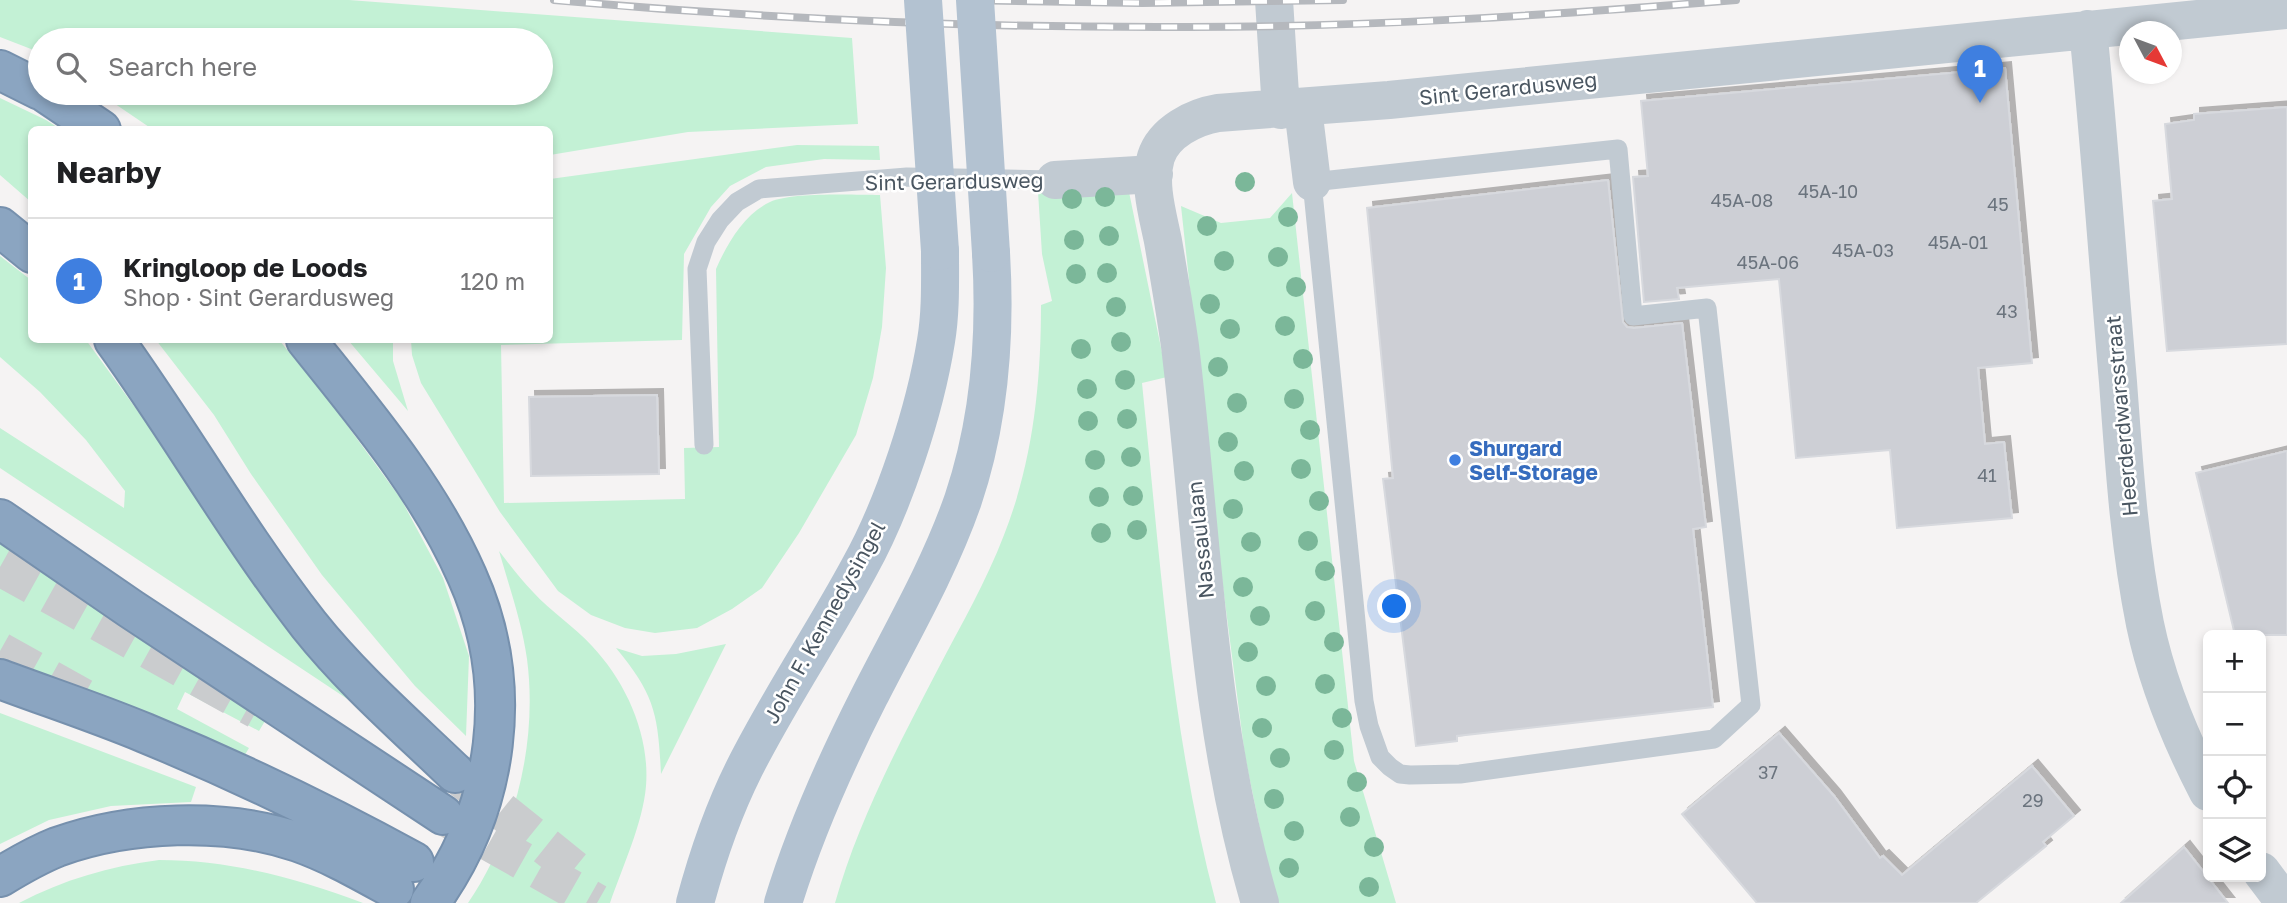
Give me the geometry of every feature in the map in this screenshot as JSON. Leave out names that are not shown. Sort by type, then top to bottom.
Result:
[{"type":"highway","points":[[0,70],[28,84]]},
{"type":"highway","points":[[64,105],[95,126]]},
{"type":"highway","points":[[0,227],[28,250]]},
{"type":"highway","points":[[116,343],[154,395],[264,564],[310,626],[358,680],[454,773]]},
{"type":"highway","points":[[308,343],[372,421],[435,515],[467,576],[482,614],[491,652],[496,711],[494,746],[488,779],[467,842],[430,903]]},
{"type":"highway","points":[[0,519],[443,815]]},
{"type":"highway","points":[[0,678],[143,733],[259,783],[353,828],[404,875],[337,858],[262,832],[197,826],[161,826],[125,829],[87,838],[30,859],[0,877]]},
{"type":"main road","name":"John F. Kennedysingel","points":[[695,903],[713,845],[743,770],[779,703],[861,565],[889,502],[927,388],[937,340],[940,251],[923,0]]},
{"type":"main road","points":[[783,903],[797,860],[835,767],[946,544],[977,450],[990,375],[993,301],[975,0]]},
{"type":"street","points":[[1274,0],[1292,109],[1312,182]]},
{"type":"street","name":"Sint Gerardusweg","points":[[1055,180],[1154,174],[1156,159],[1164,142],[1187,123],[1218,113],[1292,109],[2287,10]]},
{"type":"street","name":"Heerderdwarsstraat","points":[[2088,29],[2123,449],[2138,584],[2145,625],[2159,676],[2203,781]]},
{"type":"street","name":"Nassaulaan","points":[[1154,174],[1156,203],[1180,344],[1214,682],[1242,836],[1261,903]]},
{"type":"street","points":[[2266,878],[2285,903]]},
{"type":"lane","points":[[1618,149],[1633,316],[1707,308],[1751,705],[1714,739],[1460,774],[1400,774],[1380,757],[1364,701],[1312,182],[1618,149]]},
{"type":"lane","name":"Sint Gerardusweg","points":[[704,445],[697,269],[706,242],[720,220],[737,202],[759,189],[907,177],[1055,180]]},
{"type":"green space","points":[[0,0],[349,0],[852,38],[858,124],[688,132],[553,154],[553,126],[148,126],[117,105],[553,105],[553,28],[28,28],[28,48],[0,37]]},
{"type":"green space","points":[[0,98],[55,126],[28,126],[28,199],[0,175]]},
{"type":"green space","points":[[797,145],[879,146],[880,160],[824,159],[766,167],[730,186],[711,207],[684,254],[682,340],[501,345],[504,503],[685,499],[684,448],[719,447],[716,269],[731,240],[752,214],[770,202],[824,195],[880,195],[886,268],[882,327],[873,378],[856,435],[799,533],[762,588],[732,609],[697,628],[655,633],[625,628],[591,615],[558,591],[500,512],[421,383],[412,355],[411,343],[553,343],[553,179]]},
{"type":"green space","points":[[1038,192],[1129,192],[1167,377],[1142,383],[1169,645],[1188,775],[1216,903],[835,903],[855,842],[880,783],[989,570],[1004,535],[1022,479],[1037,393],[1041,305],[1052,301],[1042,254]]},
{"type":"green space","points":[[1292,193],[1354,761],[1396,903],[1275,903],[1245,756],[1220,564],[1181,206],[1221,223],[1270,218]]},
{"type":"green space","points":[[0,256],[28,278],[28,343],[88,343],[198,494],[376,718],[0,468],[0,428],[124,508],[125,491],[86,440],[40,392],[0,357]]},
{"type":"green space","points":[[158,343],[282,343],[325,395],[401,499],[443,578],[469,656],[466,736],[415,686],[322,575],[251,474],[214,415]]},
{"type":"green space","points":[[351,343],[393,343],[393,361],[408,411]]},
{"type":"green space","points":[[0,540],[196,671],[265,721],[259,731],[185,692],[177,709],[249,748],[243,758],[0,663]]},
{"type":"green space","points":[[499,551],[540,599],[604,660],[625,693],[640,729],[646,767],[644,800],[610,903],[468,903],[499,848],[510,818],[526,755],[529,723],[530,691],[525,645]]},
{"type":"green space","points":[[726,644],[661,774],[656,720],[652,706],[639,679],[616,648],[642,656],[676,654]]},
{"type":"green space","points":[[0,713],[196,787],[191,802],[111,806],[49,820],[0,844]]},
{"type":"green space","points":[[159,860],[211,863],[262,872],[363,903],[19,903],[87,875]]},
{"type":"building","points":[[2005,68],[2032,363],[1978,368],[1985,444],[2004,442],[2012,518],[1897,528],[1890,450],[1796,458],[1779,279],[1677,288],[1679,299],[1644,302],[1633,177],[1648,176],[1641,101]]},
{"type":"building","points":[[2287,107],[2287,344],[2167,351],[2153,201],[2172,199],[2165,124],[2194,120],[2194,114]]},
{"type":"building","points":[[1608,180],[1623,322],[1627,327],[1634,328],[1682,323],[1706,527],[1693,529],[1713,707],[1457,736],[1457,741],[1416,746],[1383,479],[1393,478],[1367,208]]},
{"type":"building","points":[[657,395],[659,474],[531,476],[529,397]]},
{"type":"building","points":[[2287,451],[2287,635],[2266,635],[2266,630],[2234,630],[2196,473]]},
{"type":"building","points":[[1779,733],[1834,796],[1880,858],[1883,856],[1902,875],[2032,766],[2074,816],[2043,842],[2046,846],[1976,903],[1757,903],[1682,814]]},
{"type":"building","points":[[2184,847],[2203,871],[2203,882],[2212,882],[2228,903],[2121,903]]},
{"type":"tunnel","points":[[0,567],[257,710]]},
{"type":"tunnel","points":[[0,651],[84,698]]},
{"type":"tunnel","points":[[457,775],[574,869]]},
{"type":"tunnel","points":[[440,814],[597,903]]},
{"type":"tunnel","points":[[373,856],[460,903]]},
{"type":"railway","points":[[554,0],[871,21],[1189,27],[1463,19],[1736,0]]},
{"type":"railway","points":[[963,0],[1142,3],[1343,0]]},
{"type":"place","name":"Kringloop de Loods","points":[[1980,103]]},
{"type":"place","name":"Shurgard Self-Storage","points":[[1455,460]]}]
